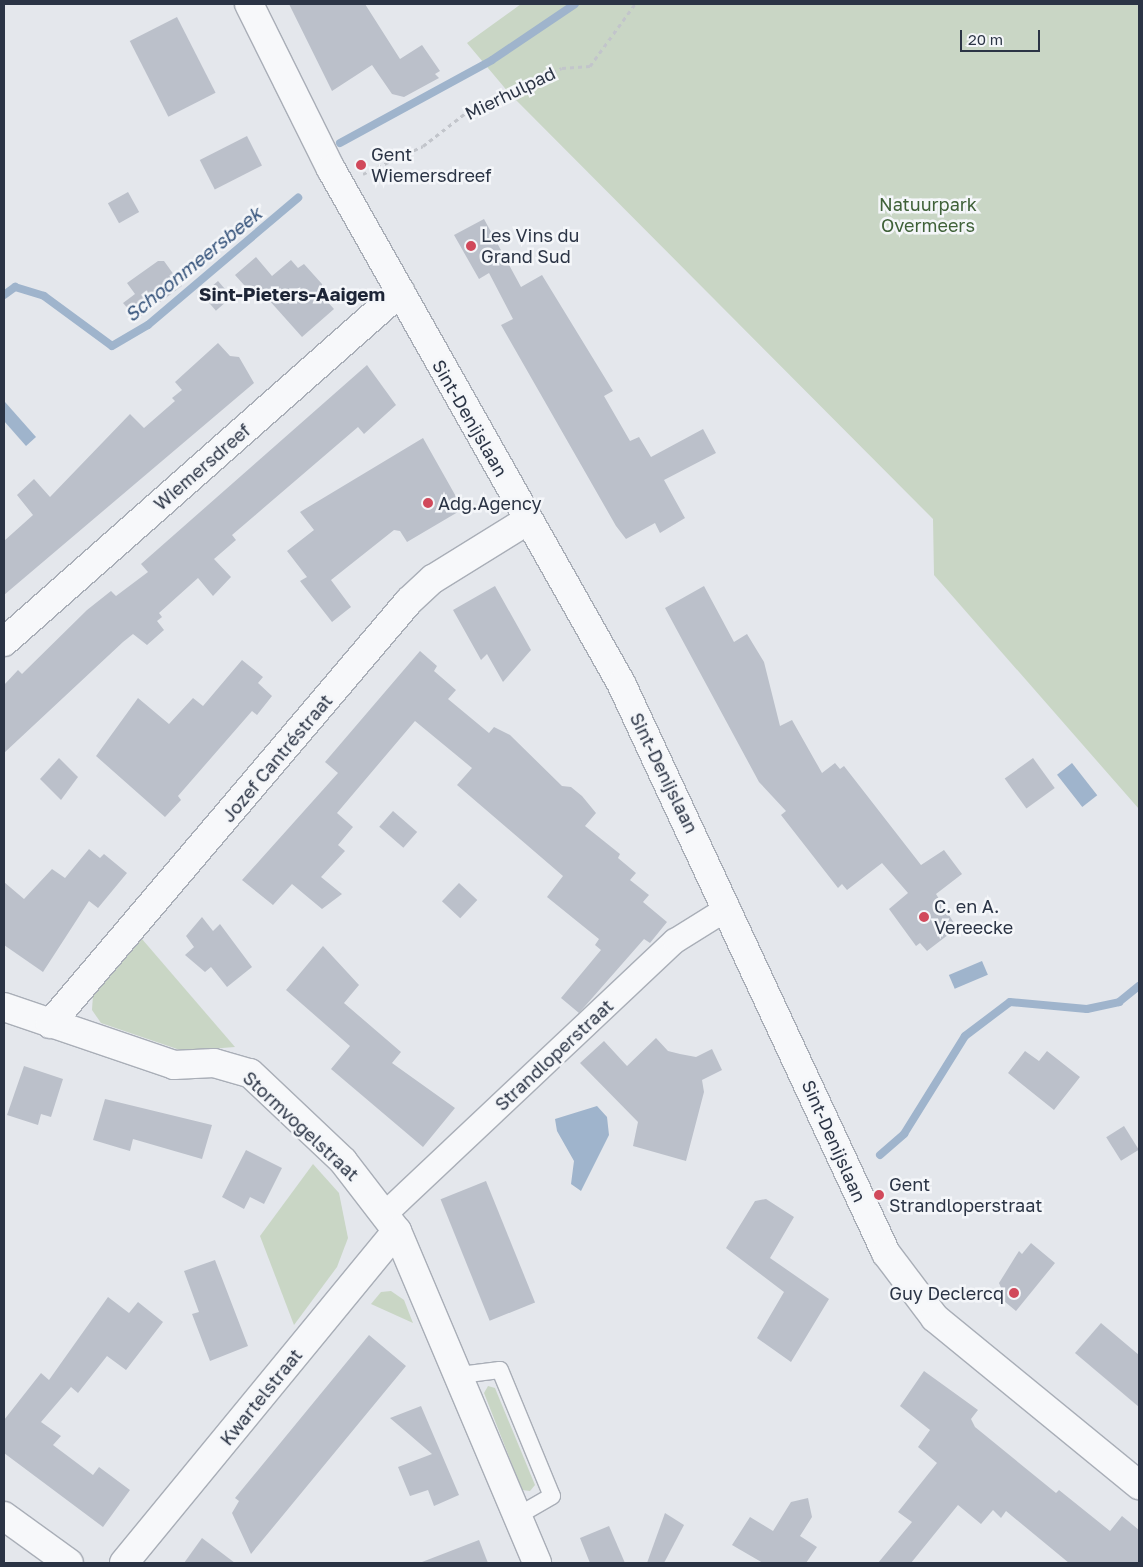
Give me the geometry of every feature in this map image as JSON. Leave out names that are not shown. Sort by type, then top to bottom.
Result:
[{"type":"street","name":"Sint-Denijslaan","points":[[249,4],[340,185],[625,691],[728,908],[871,1221],[912,1293],[978,1355],[1139,1485]]},
{"type":"street","name":"Wiemersdreef","points":[[4,642],[400,292]]},
{"type":"street","name":"Jozef Cantréstraat","points":[[50,1024],[409,601],[433,579],[528,520]]},
{"type":"street","name":"Strandloperstraat","points":[[392,1222],[675,941],[728,908]]},
{"type":"street","name":"Stormvogelstraat","points":[[4,1007],[174,1064],[223,1064],[250,1073],[343,1161],[392,1222],[460,1375],[538,1563]]},
{"type":"street","name":"Kwartelstraat","points":[[124,1563],[392,1222]]},
{"type":"street","points":[[4,1516],[68,1563]]},
{"type":"lane","points":[[460,1375],[500,1370],[552,1496],[518,1516]]},
{"type":"path","name":"Mierhulpad","points":[[340,185],[423,146],[472,108],[562,68],[590,66],[635,4]]},
{"type":"green space","name":"Natuurpark Overmeers","points":[[521,4],[1139,4],[1139,809],[934,575],[933,519],[509,93],[467,43]]},
{"type":"green space","points":[[142,939],[235,1047],[183,1051],[101,1023],[92,1010],[93,995]]},
{"type":"green space","points":[[313,1164],[339,1193],[348,1238],[337,1267],[294,1325],[260,1236]]},
{"type":"green space","points":[[391,1291],[404,1300],[413,1323],[371,1304],[381,1292]]},
{"type":"green space","points":[[488,1386],[495,1388],[535,1485],[530,1491],[522,1490],[484,1393]]},
{"type":"water","points":[[5,402],[36,437],[26,446],[4,421]]},
{"type":"water","points":[[1072,763],[1097,795],[1082,807],[1057,775]]},
{"type":"water","points":[[982,961],[988,975],[955,989],[949,975]]},
{"type":"water","points":[[597,1106],[607,1117],[609,1135],[581,1191],[571,1184],[574,1161],[557,1131],[555,1119]]},
{"type":"building","points":[[289,4],[365,4],[400,59],[422,45],[440,71],[435,74],[439,78],[404,97],[392,94],[372,65],[332,91]]},
{"type":"building","points":[[177,17],[216,93],[168,117],[130,41]]},
{"type":"building","points":[[247,136],[262,165],[215,189],[200,160]]},
{"type":"building","points":[[128,192],[139,212],[119,223],[108,203]]},
{"type":"building","points":[[484,219],[521,287],[542,275],[613,391],[604,396],[630,441],[639,437],[651,457],[703,429],[716,453],[664,480],[685,518],[660,533],[655,523],[626,539],[616,526],[501,325],[513,319],[489,273],[479,279],[454,235]]},
{"type":"building","points":[[256,257],[272,276],[291,260],[298,268],[304,264],[331,294],[325,299],[334,309],[302,337],[260,290],[253,295],[235,275]]},
{"type":"building","points":[[158,261],[164,261],[182,286],[137,319],[123,303],[135,294],[127,283]]},
{"type":"building","points":[[218,281],[232,297],[216,311],[202,295]]},
{"type":"building","points":[[218,343],[230,356],[239,357],[254,383],[4,595],[4,541],[33,515],[17,495],[34,479],[50,497],[130,414],[144,428],[175,401],[172,398],[182,390],[175,382]]},
{"type":"building","points":[[367,365],[396,405],[364,434],[358,427],[232,535],[236,540],[214,559],[231,577],[213,596],[198,578],[159,613],[162,617],[157,621],[164,630],[147,645],[133,634],[4,753],[4,685],[18,670],[22,674],[87,610],[111,591],[116,596],[148,572],[141,564]]},
{"type":"building","points":[[423,438],[463,509],[407,542],[400,531],[394,530],[331,580],[351,607],[332,622],[300,581],[307,577],[287,551],[314,530],[300,512]]},
{"type":"building","points":[[495,586],[531,650],[503,682],[487,654],[481,660],[453,610]]},
{"type":"building","points":[[704,586],[734,642],[747,634],[764,662],[780,726],[792,720],[822,773],[835,763],[840,769],[844,766],[921,865],[944,850],[962,874],[936,894],[957,928],[927,951],[920,943],[916,946],[889,909],[908,893],[882,863],[847,890],[842,884],[838,888],[781,815],[786,811],[759,782],[665,608]]},
{"type":"building","points":[[420,651],[437,666],[434,671],[456,690],[448,699],[489,733],[494,727],[510,735],[562,786],[571,787],[582,796],[596,813],[585,826],[620,854],[618,858],[636,873],[630,880],[649,895],[643,902],[667,922],[650,943],[644,939],[579,1013],[561,998],[601,950],[595,945],[599,939],[547,897],[563,876],[457,785],[472,768],[415,721],[337,813],[353,827],[338,845],[345,851],[321,877],[342,894],[322,909],[292,884],[273,905],[242,880],[338,773],[325,762]]},
{"type":"building","points":[[242,660],[263,677],[258,683],[272,696],[257,715],[252,711],[178,796],[181,800],[165,817],[96,756],[138,698],[169,724],[193,698],[203,706]]},
{"type":"building","points":[[59,758],[78,777],[61,800],[40,779]]},
{"type":"building","points":[[1033,758],[1055,788],[1026,809],[1005,779]]},
{"type":"building","points":[[393,811],[417,832],[403,848],[379,827]]},
{"type":"building","points":[[89,849],[100,858],[104,854],[127,873],[98,908],[89,901],[43,972],[4,945],[4,882],[24,899],[52,869],[65,878]]},
{"type":"building","points":[[459,883],[477,900],[460,918],[442,901]]},
{"type":"building","points":[[202,917],[213,931],[220,924],[252,967],[227,987],[211,967],[205,972],[185,955],[194,947],[186,936]]},
{"type":"building","points":[[323,946],[359,985],[344,1003],[401,1052],[392,1063],[455,1108],[423,1147],[331,1069],[350,1046],[286,990]]},
{"type":"building","points":[[656,1038],[668,1051],[680,1054],[696,1057],[712,1049],[722,1070],[702,1080],[704,1092],[686,1161],[633,1146],[638,1122],[580,1063],[604,1041],[627,1066]]},
{"type":"building","points":[[1025,1051],[1039,1061],[1047,1051],[1080,1077],[1054,1110],[1008,1073]]},
{"type":"building","points":[[24,1066],[63,1079],[51,1117],[41,1114],[38,1125],[7,1115]]},
{"type":"building","points":[[105,1099],[212,1125],[202,1159],[133,1139],[130,1151],[93,1140]]},
{"type":"building","points":[[1124,1126],[1139,1150],[1121,1161],[1106,1137]]},
{"type":"building","points":[[246,1150],[282,1168],[264,1204],[250,1197],[244,1209],[222,1197]]},
{"type":"building","points":[[486,1181],[535,1302],[490,1321],[441,1199]]},
{"type":"building","points":[[766,1199],[794,1217],[770,1258],[829,1299],[791,1362],[757,1338],[784,1292],[726,1248],[755,1201]]},
{"type":"building","points":[[1031,1243],[1055,1263],[1016,1311],[998,1296],[1002,1290],[999,1283],[1019,1251],[1022,1254]]},
{"type":"building","points":[[215,1260],[248,1346],[210,1361],[192,1314],[199,1312],[184,1271]]},
{"type":"building","points":[[108,1297],[129,1313],[138,1302],[163,1322],[126,1370],[107,1356],[78,1393],[71,1387],[41,1422],[61,1436],[53,1445],[93,1475],[99,1467],[130,1490],[103,1527],[4,1453],[4,1420],[41,1373],[49,1380]]},
{"type":"building","points":[[1101,1323],[1139,1355],[1139,1407],[1075,1353]]},
{"type":"building","points":[[369,1335],[406,1366],[251,1554],[232,1513],[239,1501],[235,1498]]},
{"type":"building","points":[[924,1371],[978,1410],[971,1419],[975,1427],[1056,1493],[1059,1490],[1110,1531],[1122,1516],[1139,1530],[1139,1563],[1069,1563],[1006,1511],[1001,1518],[993,1510],[981,1524],[958,1505],[911,1563],[878,1563],[912,1522],[898,1512],[937,1463],[918,1447],[930,1430],[900,1406]]},
{"type":"building","points":[[421,1406],[459,1495],[434,1506],[428,1490],[410,1496],[398,1467],[432,1454],[390,1418]]},
{"type":"building","points":[[808,1498],[812,1517],[800,1536],[817,1547],[806,1563],[763,1563],[732,1545],[750,1517],[773,1531],[791,1502]]},
{"type":"building","points":[[665,1513],[684,1525],[664,1563],[647,1563]]},
{"type":"building","points":[[609,1526],[625,1563],[590,1563],[580,1538]]},
{"type":"building","points":[[202,1538],[235,1563],[184,1563]]},
{"type":"building","points":[[479,1540],[488,1563],[422,1562]]},
{"type":"waterway","name":"Schoonmeersbeek","points":[[340,143],[492,60],[575,4]]},
{"type":"waterway","name":"Schoonmeersbeek","points":[[4,295],[15,287],[44,296],[112,346],[148,325],[298,198]]},
{"type":"waterway","points":[[880,1155],[904,1134],[965,1036],[1010,1002],[1087,1009],[1119,1002],[1139,986]]},
{"type":"place","name":"Gent Wiemersdreef","points":[[361,165]]},
{"type":"place","name":"Les Vins du Grand Sud","points":[[471,246]]},
{"type":"place","name":"Adg.Agency","points":[[428,503]]},
{"type":"place","name":"C. en A. Vereecke","points":[[924,917]]},
{"type":"place","name":"Gent Strandloperstraat","points":[[879,1195]]},
{"type":"place","name":"Guy Declercq","points":[[1014,1293]]},
{"type":"district","name":"Sint-Pieters-Aaigem","points":[[292,294]]}]
